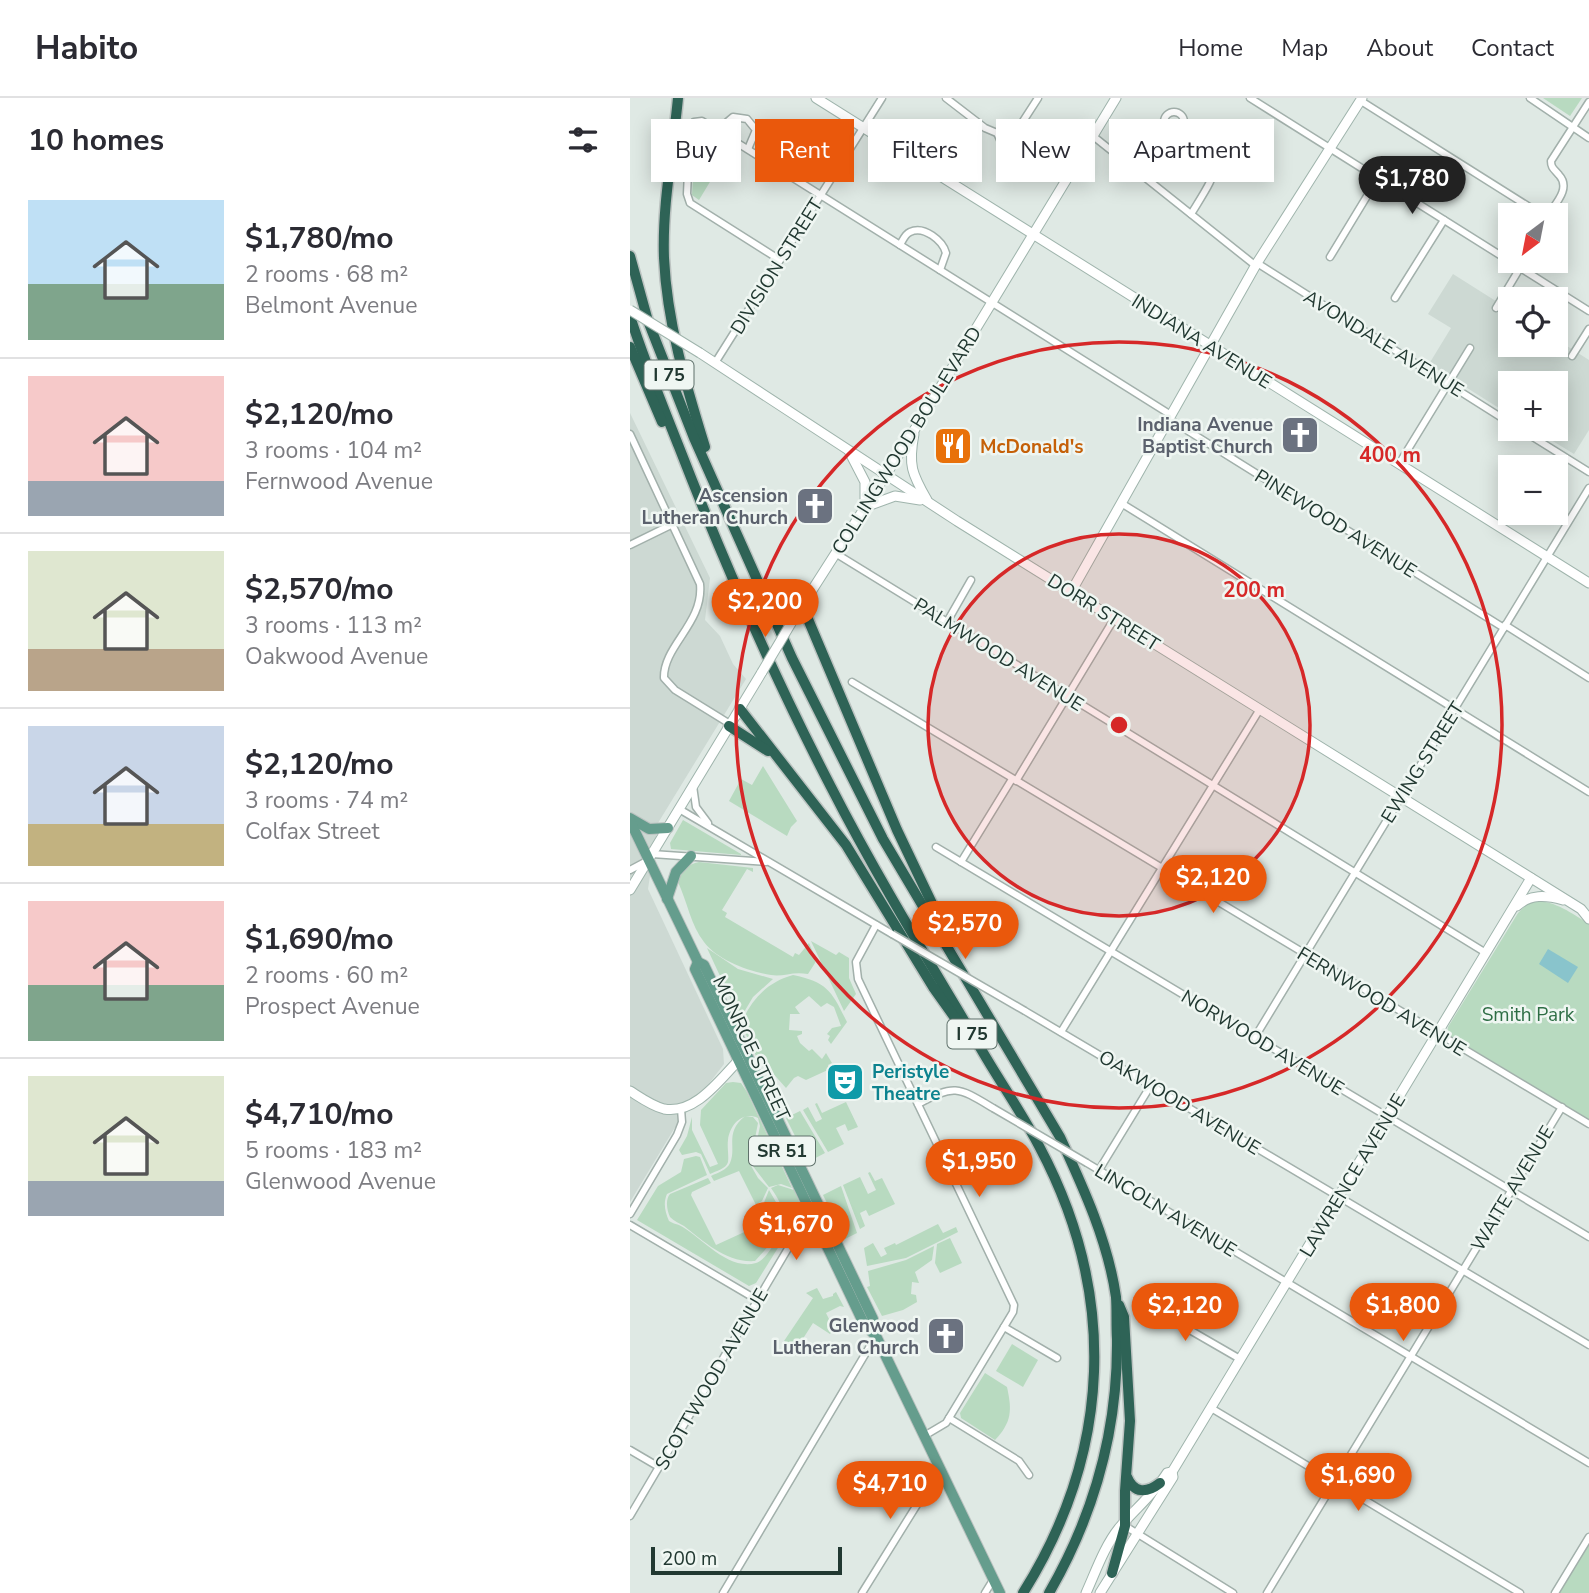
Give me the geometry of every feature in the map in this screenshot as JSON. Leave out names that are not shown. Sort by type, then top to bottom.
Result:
[{"type":"highway","points":[[678,98],[665,216],[666,280],[679,362],[718,490]]},
{"type":"highway","name":"I 75","points":[[630,256],[657,346],[774,620],[848,771],[901,870],[1060,1136],[1093,1214],[1116,1299],[1116,1377],[1106,1452],[1080,1531],[1049,1593]]},
{"type":"highway","name":"I 75","points":[[630,316],[734,583],[831,788],[998,1079],[1040,1146],[1068,1211],[1084,1268],[1096,1339],[1094,1388],[1080,1471],[1059,1525],[1023,1593]]},
{"type":"highway","points":[[630,347],[700,500]]},
{"type":"highway","points":[[802,605],[898,830],[937,914],[941,936]]},
{"type":"highway","points":[[740,709],[839,836],[933,987],[998,1079]]},
{"type":"highway","points":[[730,725],[776,755]]},
{"type":"highway","points":[[1112,1573],[1124,1524],[1130,1421],[1124,1317],[1116,1299]]},
{"type":"highway","points":[[1126,1471],[1129,1483],[1139,1490],[1149,1491],[1160,1483]]},
{"type":"main road","points":[[630,820],[649,829],[668,828]]},
{"type":"main road","name":"MONROE STREET","points":[[630,820],[698,962],[695,969],[743,1056],[821,1221],[864,1324],[876,1336],[1000,1593]]},
{"type":"main road","points":[[667,899],[676,872],[691,856]]},
{"type":"street","name":"INDIANA AVENUE","points":[[816,98],[1589,583]]},
{"type":"street","name":"DIVISION STREET","points":[[715,363],[882,98]]},
{"type":"street","points":[[946,98],[977,123],[996,134]]},
{"type":"street","points":[[1024,119],[1038,98]]},
{"type":"street","name":"COLLINGWOOD BOULEVARD","points":[[1095,133],[1116,98]]},
{"type":"street","points":[[1250,98],[1498,252]]},
{"type":"street","points":[[1530,98],[1589,138]]},
{"type":"street","points":[[1072,592],[1256,265],[1362,99],[1523,203]]},
{"type":"street","points":[[1555,203],[1564,186],[1563,180],[1551,166],[1551,160],[1589,102]]},
{"type":"street","points":[[731,119],[747,119],[756,130],[748,149]]},
{"type":"street","name":"AVONDALE AVENUE","points":[[1095,138],[1256,265],[1498,415]]},
{"type":"street","name":"PINEWOOD AVENUE","points":[[741,145],[1170,417],[1589,678]]},
{"type":"street","points":[[1330,257],[1378,178]]},
{"type":"street","name":"PINEWOOD AVENUE","points":[[688,182],[690,203],[780,260]]},
{"type":"street","name":"COLLINGWOOD BOULEVARD","points":[[630,890],[802,605],[915,429],[1065,182]]},
{"type":"street","points":[[1191,214],[1210,182]]},
{"type":"street","points":[[1395,298],[1444,220]]},
{"type":"street","points":[[900,245],[907,234],[914,230],[932,237],[946,250],[940,270]]},
{"type":"street","points":[[1496,308],[1516,273]]},
{"type":"street","points":[[1532,273],[1589,310]]},
{"type":"street","name":"DORR STREET","points":[[630,310],[927,502],[1581,907],[1589,919]]},
{"type":"street","points":[[1572,356],[1589,329]]},
{"type":"street","points":[[1399,464],[1470,348]]},
{"type":"street","points":[[915,429],[910,464],[927,502]]},
{"type":"street","points":[[630,434],[699,579],[700,600],[696,614],[666,664],[664,678],[675,690],[730,725]]},
{"type":"street","points":[[1539,441],[1589,472]]},
{"type":"street","points":[[847,449],[864,482],[865,507],[895,496],[927,502]]},
{"type":"street","name":"EWING STREET","points":[[1255,1037],[1589,488]]},
{"type":"street","points":[[1121,503],[1589,792]]},
{"type":"street","points":[[630,545],[673,524]]},
{"type":"street","name":"PALMWOOD AVENUE","points":[[835,553],[1486,953]]},
{"type":"street","points":[[947,622],[971,580]]},
{"type":"street","points":[[961,862],[1114,619]]},
{"type":"street","name":"FERNWOOD AVENUE","points":[[852,682],[1589,1124]]},
{"type":"street","points":[[1061,1032],[1260,709]]},
{"type":"street","name":"OAKWOOD AVENUE","points":[[693,786],[695,807],[711,828]]},
{"type":"street","name":"OAKWOOD AVENUE","points":[[679,809],[1589,1345]]},
{"type":"street","name":"NORWOOD AVENUE","points":[[936,847],[1589,1237]]},
{"type":"street","name":"OAKWOOD AVENUE","points":[[650,857],[691,856],[768,862]]},
{"type":"street","points":[[630,870],[650,857]]},
{"type":"street","name":"LAWRENCE AVENUE","points":[[1100,1593],[1173,1477],[1172,1472],[1531,878]]},
{"type":"street","points":[[1510,912],[1523,901],[1532,898],[1548,897],[1581,907]]},
{"type":"street","points":[[876,925],[858,957],[856,972],[1014,1308],[944,1426],[924,1436]]},
{"type":"street","points":[[630,1091],[657,1107],[681,1109],[701,1098],[743,1056]]},
{"type":"street","points":[[1099,1170],[1151,1085]]},
{"type":"street","name":"LINCOLN AVENUE","points":[[918,1104],[944,1091],[954,1089],[964,1092],[1589,1464]]},
{"type":"street","name":"WAITE AVENUE","points":[[1267,1593],[1562,1107]]},
{"type":"street","points":[[630,1214],[677,1135],[682,1122],[681,1109]]},
{"type":"street","name":"SCOTTWOOD AVENUE","points":[[630,1516],[793,1240],[821,1221]]},
{"type":"street","points":[[630,1225],[759,1301]]},
{"type":"street","points":[[1143,1303],[1240,1359]]},
{"type":"street","points":[[1004,1328],[1057,1358]]},
{"type":"street","points":[[723,1593],[876,1336]]},
{"type":"street","points":[[1211,1408],[1520,1593]]},
{"type":"street","points":[[949,1418],[1019,1461],[1029,1475]]},
{"type":"street","points":[[630,1450],[659,1467]]},
{"type":"street","name":"LAWRENCE AVENUE","points":[[1086,1593],[1109,1543],[1167,1473],[1172,1472]]},
{"type":"street","points":[[862,1593],[933,1479],[942,1474]]},
{"type":"street","points":[[1124,1524],[1233,1593]]},
{"type":"street","points":[[1555,1593],[1589,1537]]},
{"type":"street","points":[[985,1593],[993,1580]]},
{"type":"shaded area","points":[[1453,274],[1498,302],[1498,357],[1568,357],[1568,347],[1589,360],[1589,430],[1574,454],[1553,441],[1568,441],[1568,371],[1498,371],[1498,407],[1429,364],[1451,328],[1428,314]]},
{"type":"shaded area","points":[[630,413],[710,578],[705,620],[720,636],[733,664],[746,679],[658,823],[648,889],[723,1049],[724,1064],[674,1129],[630,1202]]},
{"type":"green space","points":[[1543,98],[1582,98],[1570,116]]},
{"type":"green space","points":[[693,182],[710,182],[699,200],[692,195]]},
{"type":"green space","points":[[763,766],[797,821],[787,836],[729,801],[741,779],[752,785]]},
{"type":"green space","points":[[683,820],[741,855],[671,849],[670,843]]},
{"type":"green space","points":[[699,862],[753,868],[753,872],[747,869],[722,910],[727,913],[725,917],[793,957],[795,953],[799,955],[809,943],[816,959],[808,974],[776,975],[754,971],[725,960],[704,942],[696,929],[678,882],[685,869]]},
{"type":"green space","name":"Smith Park","points":[[1535,901],[1557,905],[1589,924],[1589,1120],[1447,1034],[1448,1027],[1518,913],[1527,904]]},
{"type":"green space","points":[[811,941],[836,955],[839,952],[849,958],[849,978],[856,994],[844,1011]]},
{"type":"green space","points":[[707,948],[738,969],[773,979],[753,997],[740,1019]]},
{"type":"green space","points":[[793,975],[814,981],[828,990],[847,1022],[831,1044],[827,1034],[832,1028],[841,1026],[834,1007],[827,1003],[821,1007],[809,996],[795,1007],[800,1014],[790,1014],[789,1030],[802,1031],[802,1034],[797,1036],[800,1043],[809,1051],[812,1049],[822,1059],[826,1053],[832,1063],[828,1065],[830,1069],[806,1080],[798,1076],[794,1078],[786,1088],[770,1070],[763,1056],[757,1058],[741,1024],[761,993],[775,982]]},
{"type":"green space","points":[[726,1083],[741,1083],[747,1092],[792,1188],[781,1184],[769,1187],[752,1165],[760,1126],[758,1118],[747,1116],[734,1124],[729,1134],[727,1164],[710,1174],[701,1154],[696,1152],[682,1155],[679,1150],[687,1136],[692,1117],[692,1130],[710,1167],[718,1164],[700,1125],[701,1110]]},
{"type":"green space","points":[[846,1102],[858,1127],[848,1131],[845,1124],[836,1128],[844,1144],[828,1152],[803,1110],[808,1107],[816,1122],[822,1119],[815,1104],[817,1103],[822,1113]]},
{"type":"green space","points":[[800,1111],[825,1153],[808,1162],[786,1118]]},
{"type":"green space","points":[[745,1116],[753,1117],[758,1123],[750,1164],[768,1188],[762,1201],[756,1205],[739,1171],[714,1181],[711,1176],[729,1165],[733,1134]]},
{"type":"green space","points":[[700,1157],[707,1175],[667,1194],[665,1204],[669,1221],[735,1262],[756,1263],[768,1253],[781,1232],[784,1219],[779,1200],[771,1188],[778,1185],[794,1190],[804,1213],[786,1235],[756,1283],[749,1286],[637,1220],[658,1186],[681,1172],[684,1159]]},
{"type":"green space","points":[[870,1172],[875,1181],[882,1178],[895,1204],[869,1216],[866,1210],[860,1213],[865,1226],[860,1229],[843,1185],[860,1177],[868,1194],[876,1190],[868,1173]]},
{"type":"green space","points":[[708,1178],[711,1183],[691,1195],[716,1245],[764,1223],[758,1209],[763,1205],[769,1190],[780,1209],[780,1227],[772,1242],[755,1261],[744,1261],[725,1255],[670,1217],[667,1199],[670,1194]]},
{"type":"green space","points":[[841,1186],[857,1233],[845,1239],[823,1195]]},
{"type":"green space","points":[[938,1224],[943,1233],[956,1227],[958,1232],[906,1258],[867,1266],[864,1248],[873,1243],[881,1257],[887,1254],[884,1248],[895,1243],[896,1245]]},
{"type":"green space","points":[[950,1238],[962,1263],[940,1273],[935,1263],[937,1244]]},
{"type":"green space","points":[[934,1246],[932,1260],[915,1272],[919,1283],[912,1282],[911,1294],[916,1295],[917,1302],[903,1310],[882,1316],[867,1287],[870,1286],[868,1271],[906,1260]]},
{"type":"green space","points":[[817,1288],[823,1299],[836,1292],[844,1307],[840,1306],[826,1313],[831,1323],[845,1319],[840,1323],[848,1331],[843,1332],[835,1327],[830,1334],[813,1323],[797,1348],[784,1341],[813,1298],[806,1293]]},
{"type":"green space","points":[[1012,1344],[1038,1360],[1023,1387],[996,1371]]},
{"type":"green space","points":[[985,1373],[1007,1387],[1009,1395],[1008,1421],[995,1440],[961,1418],[960,1413]]},
{"type":"green space","points":[[1589,1541],[1589,1593],[1557,1593]]},
{"type":"water","points":[[1548,949],[1578,967],[1568,983],[1539,964]]},
{"type":"place","name":"Indiana Avenue Baptist Church","points":[[1300,435]]},
{"type":"place","name":"McDonald's","points":[[953,446]]},
{"type":"place","name":"Ascension Lutheran Church","points":[[815,506]]},
{"type":"place","name":"Peristyle Theatre","points":[[845,1082]]},
{"type":"place","name":"Glenwood Lutheran Church","points":[[946,1336]]}]
